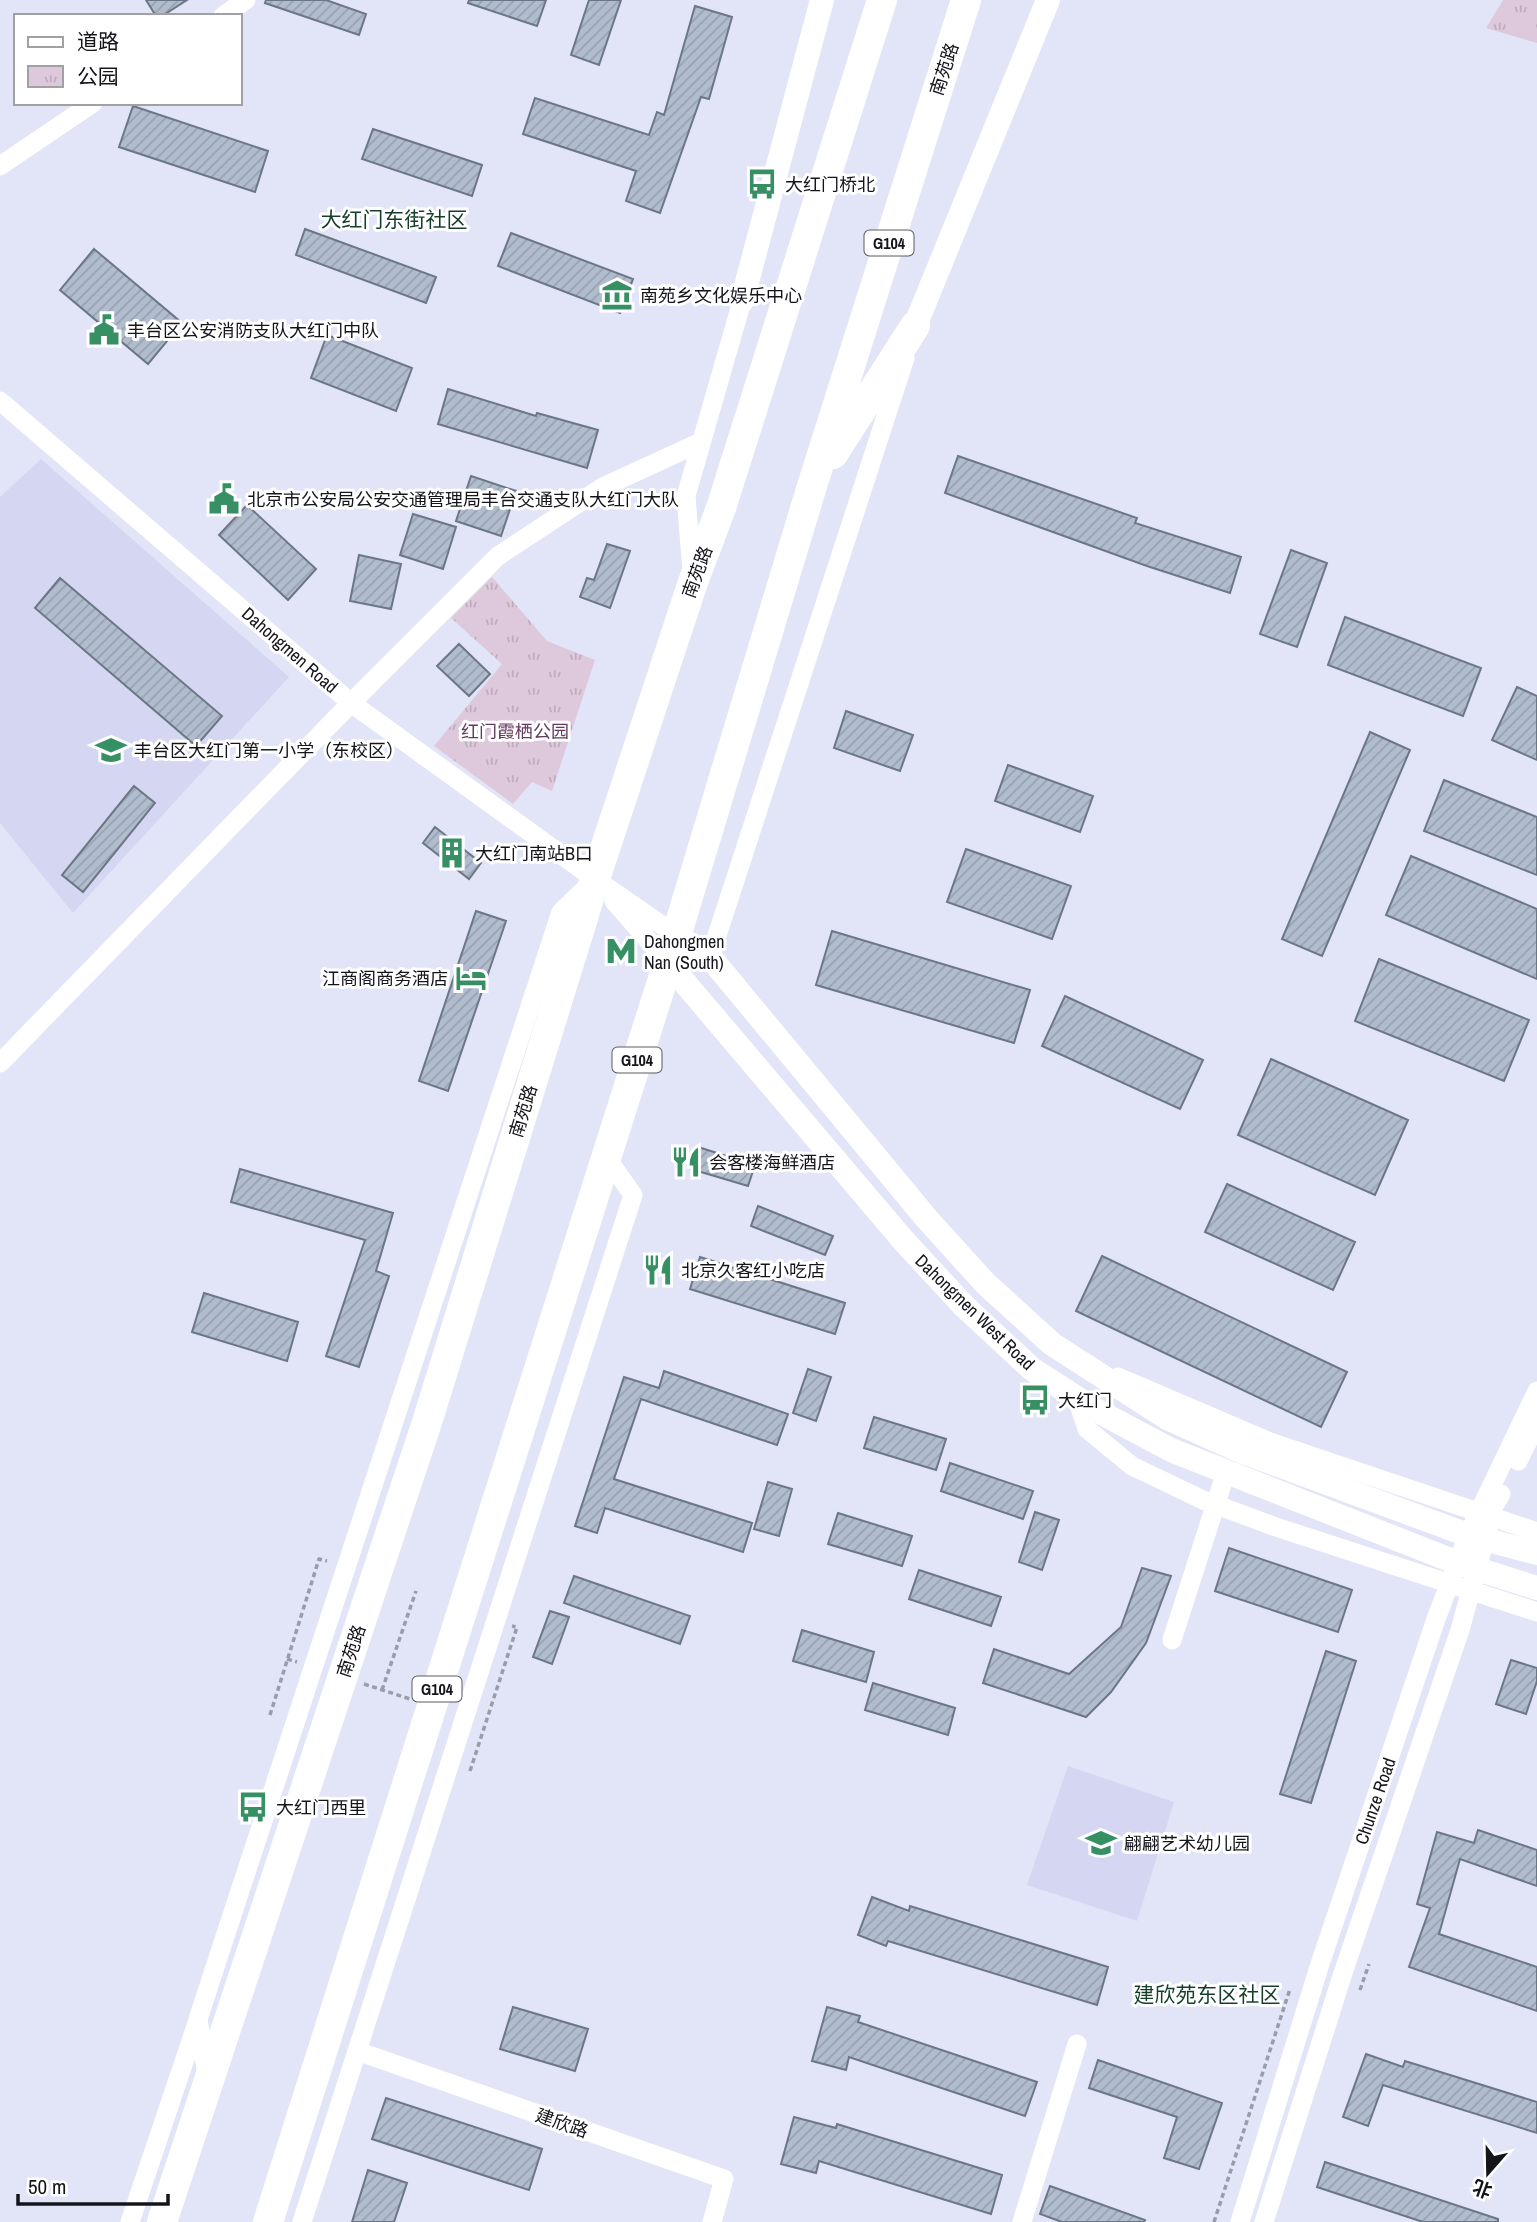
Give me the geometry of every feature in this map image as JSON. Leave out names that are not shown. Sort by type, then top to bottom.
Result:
[{"type":"highway","name":"南苑路","points":[[162,2222],[428,1419],[595,879],[693,582],[721,508],[882,0]]},
{"type":"highway","name":"南苑路","points":[[268,2222],[672,949],[812,486],[966,0]]},
{"type":"highway","points":[[812,486],[915,326]]},
{"type":"main road","points":[[741,301],[822,0]]},
{"type":"main road","points":[[915,326],[1048,0]]},
{"type":"main road","name":"Dahongmen West Road","points":[[672,949],[710,957],[927,1219],[986,1284],[1052,1344],[1167,1418],[1243,1452],[1480,1526],[1537,1553]]},
{"type":"main road","name":"Dahongmen West Road","points":[[672,949],[903,1240],[955,1297],[1032,1369],[1077,1398],[1171,1450],[1464,1576],[1537,1588]]},
{"type":"street","points":[[226,14],[246,0]]},
{"type":"street","points":[[0,166],[90,105]]},
{"type":"street","points":[[693,582],[686,496],[741,301]]},
{"type":"street","points":[[710,957],[915,326]]},
{"type":"street","name":"Dahongmen Road","points":[[0,401],[351,703],[595,879]]},
{"type":"street","points":[[0,1063],[498,556],[603,487],[701,442]]},
{"type":"street","points":[[595,879],[672,949]]},
{"type":"street","points":[[595,879],[672,949]]},
{"type":"street","points":[[130,2222],[561,912],[595,879]]},
{"type":"street","points":[[302,2222],[633,1195],[606,1157]]},
{"type":"street","name":"Chunze Road","points":[[1240,2222],[1320,1964],[1464,1576],[1480,1526],[1537,1391]]},
{"type":"street","points":[[1077,1398],[1087,1429],[1132,1466],[1216,1505],[1464,1576],[1537,1612]]},
{"type":"street","points":[[366,1509],[428,1419]]},
{"type":"street","name":"Chunze Road","points":[[1480,1526],[1494,1506],[1537,1423]]},
{"type":"street","points":[[1172,1640],[1226,1472]]},
{"type":"street","points":[[1480,1526],[1537,1532]]},
{"type":"street","name":"Chunze Road","points":[[1264,2222],[1343,1973],[1460,1630],[1464,1576]]},
{"type":"street","points":[[198,2018],[208,2079]]},
{"type":"street","points":[[1022,2222],[1077,2044]]},
{"type":"street","name":"建欣路","points":[[357,2051],[724,2179],[712,2222]]},
{"type":"path","points":[[270,1715],[319,1559]]},
{"type":"path","points":[[382,1690],[416,1591]]},
{"type":"path","points":[[470,1771],[517,1627]]},
{"type":"path","points":[[287,1659],[299,1663]]},
{"type":"path","points":[[358,1682],[421,1703]]},
{"type":"shaded area","name":"丰台区大红门第一小学（东校区）","points":[[41,459],[289,677],[73,913],[0,823],[0,497]]},
{"type":"shaded area","name":"翩翩艺术幼儿园","points":[[1068,1766],[1174,1802],[1137,1921],[1027,1885]]},
{"type":"green space","points":[[1503,0],[1537,0],[1537,43],[1486,28]]},
{"type":"green space","name":"红门霞栖公园","points":[[492,577],[547,641],[595,660],[552,791],[532,782],[513,804],[434,746],[502,664],[451,618]]},
{"type":"building","points":[[146,0],[187,0],[165,14],[155,14]]},
{"type":"building","points":[[266,0],[326,0],[366,14],[359,35],[265,3]]},
{"type":"building","points":[[469,0],[546,0],[537,26],[468,3]]},
{"type":"building","points":[[589,0],[621,0],[599,65],[571,55]]},
{"type":"building","points":[[695,6],[732,17],[709,99],[701,97],[660,213],[626,201],[636,171],[523,134],[535,98],[649,135],[657,112],[664,115]]},
{"type":"building","points":[[133,106],[268,151],[255,192],[119,147]]},
{"type":"building","points":[[373,129],[482,165],[472,196],[362,159]]},
{"type":"building","points":[[305,229],[436,277],[426,303],[296,255]]},
{"type":"building","points":[[511,233],[633,279],[620,313],[498,266]]},
{"type":"building","points":[[94,249],[182,323],[148,364],[60,290]]},
{"type":"building","points":[[327,335],[412,368],[396,411],[311,378]]},
{"type":"building","points":[[448,389],[536,416],[537,413],[598,430],[587,468],[438,424]]},
{"type":"building","points":[[958,456],[1137,518],[1135,523],[1241,557],[1230,593],[945,493]]},
{"type":"building","points":[[471,476],[516,491],[501,536],[456,521]]},
{"type":"building","points":[[247,505],[316,569],[288,600],[219,535]]},
{"type":"building","points":[[413,514],[456,527],[443,569],[400,555]]},
{"type":"building","points":[[607,544],[630,551],[610,608],[580,597],[587,578],[594,580]]},
{"type":"building","points":[[1291,550],[1327,563],[1297,647],[1260,634]]},
{"type":"building","points":[[359,555],[401,564],[391,609],[350,601]]},
{"type":"building","points":[[60,578],[222,716],[196,746],[35,608]]},
{"type":"building","points":[[1345,617],[1481,668],[1463,716],[1328,665]]},
{"type":"building","points":[[459,644],[490,674],[469,696],[437,666]]},
{"type":"building","points":[[1517,687],[1537,696],[1537,760],[1492,740]]},
{"type":"building","points":[[846,711],[913,735],[900,771],[834,748]]},
{"type":"building","points":[[1370,732],[1410,750],[1322,956],[1282,939]]},
{"type":"building","points":[[1008,765],[1093,796],[1080,832],[995,801]]},
{"type":"building","points":[[1444,780],[1537,817],[1537,875],[1424,831]]},
{"type":"building","points":[[134,786],[155,803],[83,892],[62,875]]},
{"type":"building","name":"大红门南站B口","points":[[435,827],[481,863],[469,879],[423,843]]},
{"type":"building","points":[[966,849],[1071,886],[1052,939],[947,902]]},
{"type":"building","points":[[1411,856],[1537,909],[1537,979],[1386,915]]},
{"type":"building","points":[[476,911],[506,921],[448,1091],[419,1081]]},
{"type":"building","points":[[832,931],[1030,990],[1014,1043],[816,985]]},
{"type":"building","points":[[1379,959],[1529,1020],[1504,1081],[1355,1021]]},
{"type":"building","points":[[1065,996],[1203,1060],[1180,1109],[1042,1046]]},
{"type":"building","points":[[1271,1059],[1408,1120],[1375,1195],[1238,1135]]},
{"type":"building","points":[[698,1147],[755,1165],[748,1186],[691,1169]]},
{"type":"building","points":[[240,1169],[393,1213],[376,1271],[389,1276],[359,1367],[326,1356],[365,1240],[231,1202]]},
{"type":"building","points":[[1227,1184],[1355,1242],[1333,1290],[1205,1232]]},
{"type":"building","points":[[758,1206],[833,1236],[825,1255],[751,1226]]},
{"type":"building","points":[[1102,1256],[1347,1372],[1321,1427],[1076,1311]]},
{"type":"building","points":[[700,1257],[845,1303],[835,1334],[690,1289]]},
{"type":"building","points":[[204,1293],[298,1322],[287,1361],[192,1332]]},
{"type":"building","points":[[808,1369],[831,1377],[816,1421],[793,1413]]},
{"type":"building","points":[[664,1371],[788,1414],[777,1445],[641,1399],[614,1479],[752,1523],[743,1552],[605,1508],[597,1533],[575,1526],[624,1377],[659,1388]]},
{"type":"building","points":[[874,1417],[946,1439],[936,1470],[864,1448]]},
{"type":"building","points":[[950,1463],[1033,1491],[1023,1519],[941,1491]]},
{"type":"building","points":[[768,1482],[792,1489],[779,1536],[754,1529]]},
{"type":"building","points":[[1035,1512],[1059,1520],[1042,1570],[1019,1562]]},
{"type":"building","points":[[838,1513],[912,1536],[902,1566],[828,1544]]},
{"type":"building","points":[[1229,1548],[1352,1590],[1338,1632],[1215,1591]]},
{"type":"building","points":[[1142,1568],[1171,1576],[1146,1643],[1111,1692],[1086,1717],[983,1683],[994,1649],[1069,1674],[1121,1627]]},
{"type":"building","points":[[919,1570],[1001,1597],[991,1626],[909,1599]]},
{"type":"building","points":[[574,1576],[690,1616],[680,1644],[564,1603]]},
{"type":"building","points":[[550,1611],[569,1617],[552,1664],[533,1657]]},
{"type":"building","points":[[802,1630],[874,1652],[866,1682],[793,1661]]},
{"type":"building","points":[[1326,1651],[1356,1661],[1311,1803],[1280,1794]]},
{"type":"building","points":[[1511,1660],[1537,1668],[1537,1681],[1526,1714],[1496,1704]]},
{"type":"building","points":[[873,1683],[955,1708],[948,1735],[865,1710]]},
{"type":"building","points":[[1478,1830],[1537,1850],[1537,1886],[1460,1859],[1439,1934],[1537,1967],[1537,2011],[1409,1967],[1430,1908],[1417,1904],[1437,1832],[1474,1843]]},
{"type":"building","points":[[872,1897],[909,1911],[910,1906],[1108,1967],[1097,2005],[888,1941],[886,1946],[858,1935]]},
{"type":"building","points":[[513,2007],[588,2029],[575,2071],[500,2049]]},
{"type":"building","points":[[827,2007],[860,2016],[858,2022],[1037,2082],[1025,2116],[849,2057],[846,2070],[812,2061]]},
{"type":"building","points":[[1366,2054],[1403,2067],[1405,2061],[1537,2102],[1537,2133],[1383,2085],[1368,2126],[1343,2117]]},
{"type":"building","points":[[1098,2060],[1222,2103],[1199,2169],[1164,2158],[1177,2117],[1089,2088]]},
{"type":"building","points":[[386,2098],[542,2149],[529,2190],[372,2139]]},
{"type":"building","points":[[794,2117],[836,2128],[837,2124],[1002,2175],[991,2214],[819,2161],[816,2173],[781,2164]]},
{"type":"building","points":[[1325,2162],[1498,2219],[1498,2222],[1423,2222],[1317,2187]]},
{"type":"building","points":[[368,2170],[407,2183],[394,2222],[352,2222]]},
{"type":"building","points":[[1050,2186],[1145,2220],[1062,2222],[1040,2214]]},
{"type":"place","name":"大红门桥北","points":[[762,184]]},
{"type":"place","name":"南苑乡文化娱乐中心","points":[[617,295]]},
{"type":"place","name":"丰台区公安消防支队大红门中队","points":[[104,330]]},
{"type":"place","name":"北京市公安局公安交通管理局丰台交通支队大红门大队","points":[[224,499]]},
{"type":"place","name":"丰台区大红门第一小学（东校区）","points":[[111,750]]},
{"type":"place","name":"大红门南站B口","points":[[452,853]]},
{"type":"place","name":"Dahongmen Nan (South)","points":[[621,951]]},
{"type":"place","name":"江商阁商务酒店","points":[[471,978]]},
{"type":"place","name":"会客楼海鲜酒店","points":[[686,1162]]},
{"type":"place","name":"北京久客红小吃店","points":[[658,1270]]},
{"type":"place","name":"大红门","points":[[1035,1400]]},
{"type":"place","name":"大红门西里","points":[[253,1807]]},
{"type":"place","name":"翩翩艺术幼儿园","points":[[1101,1843]]},
{"type":"district","name":"大红门东街社区","points":[[394,219]]},
{"type":"district","name":"建欣苑东区社区","points":[[1207,1994]]}]
